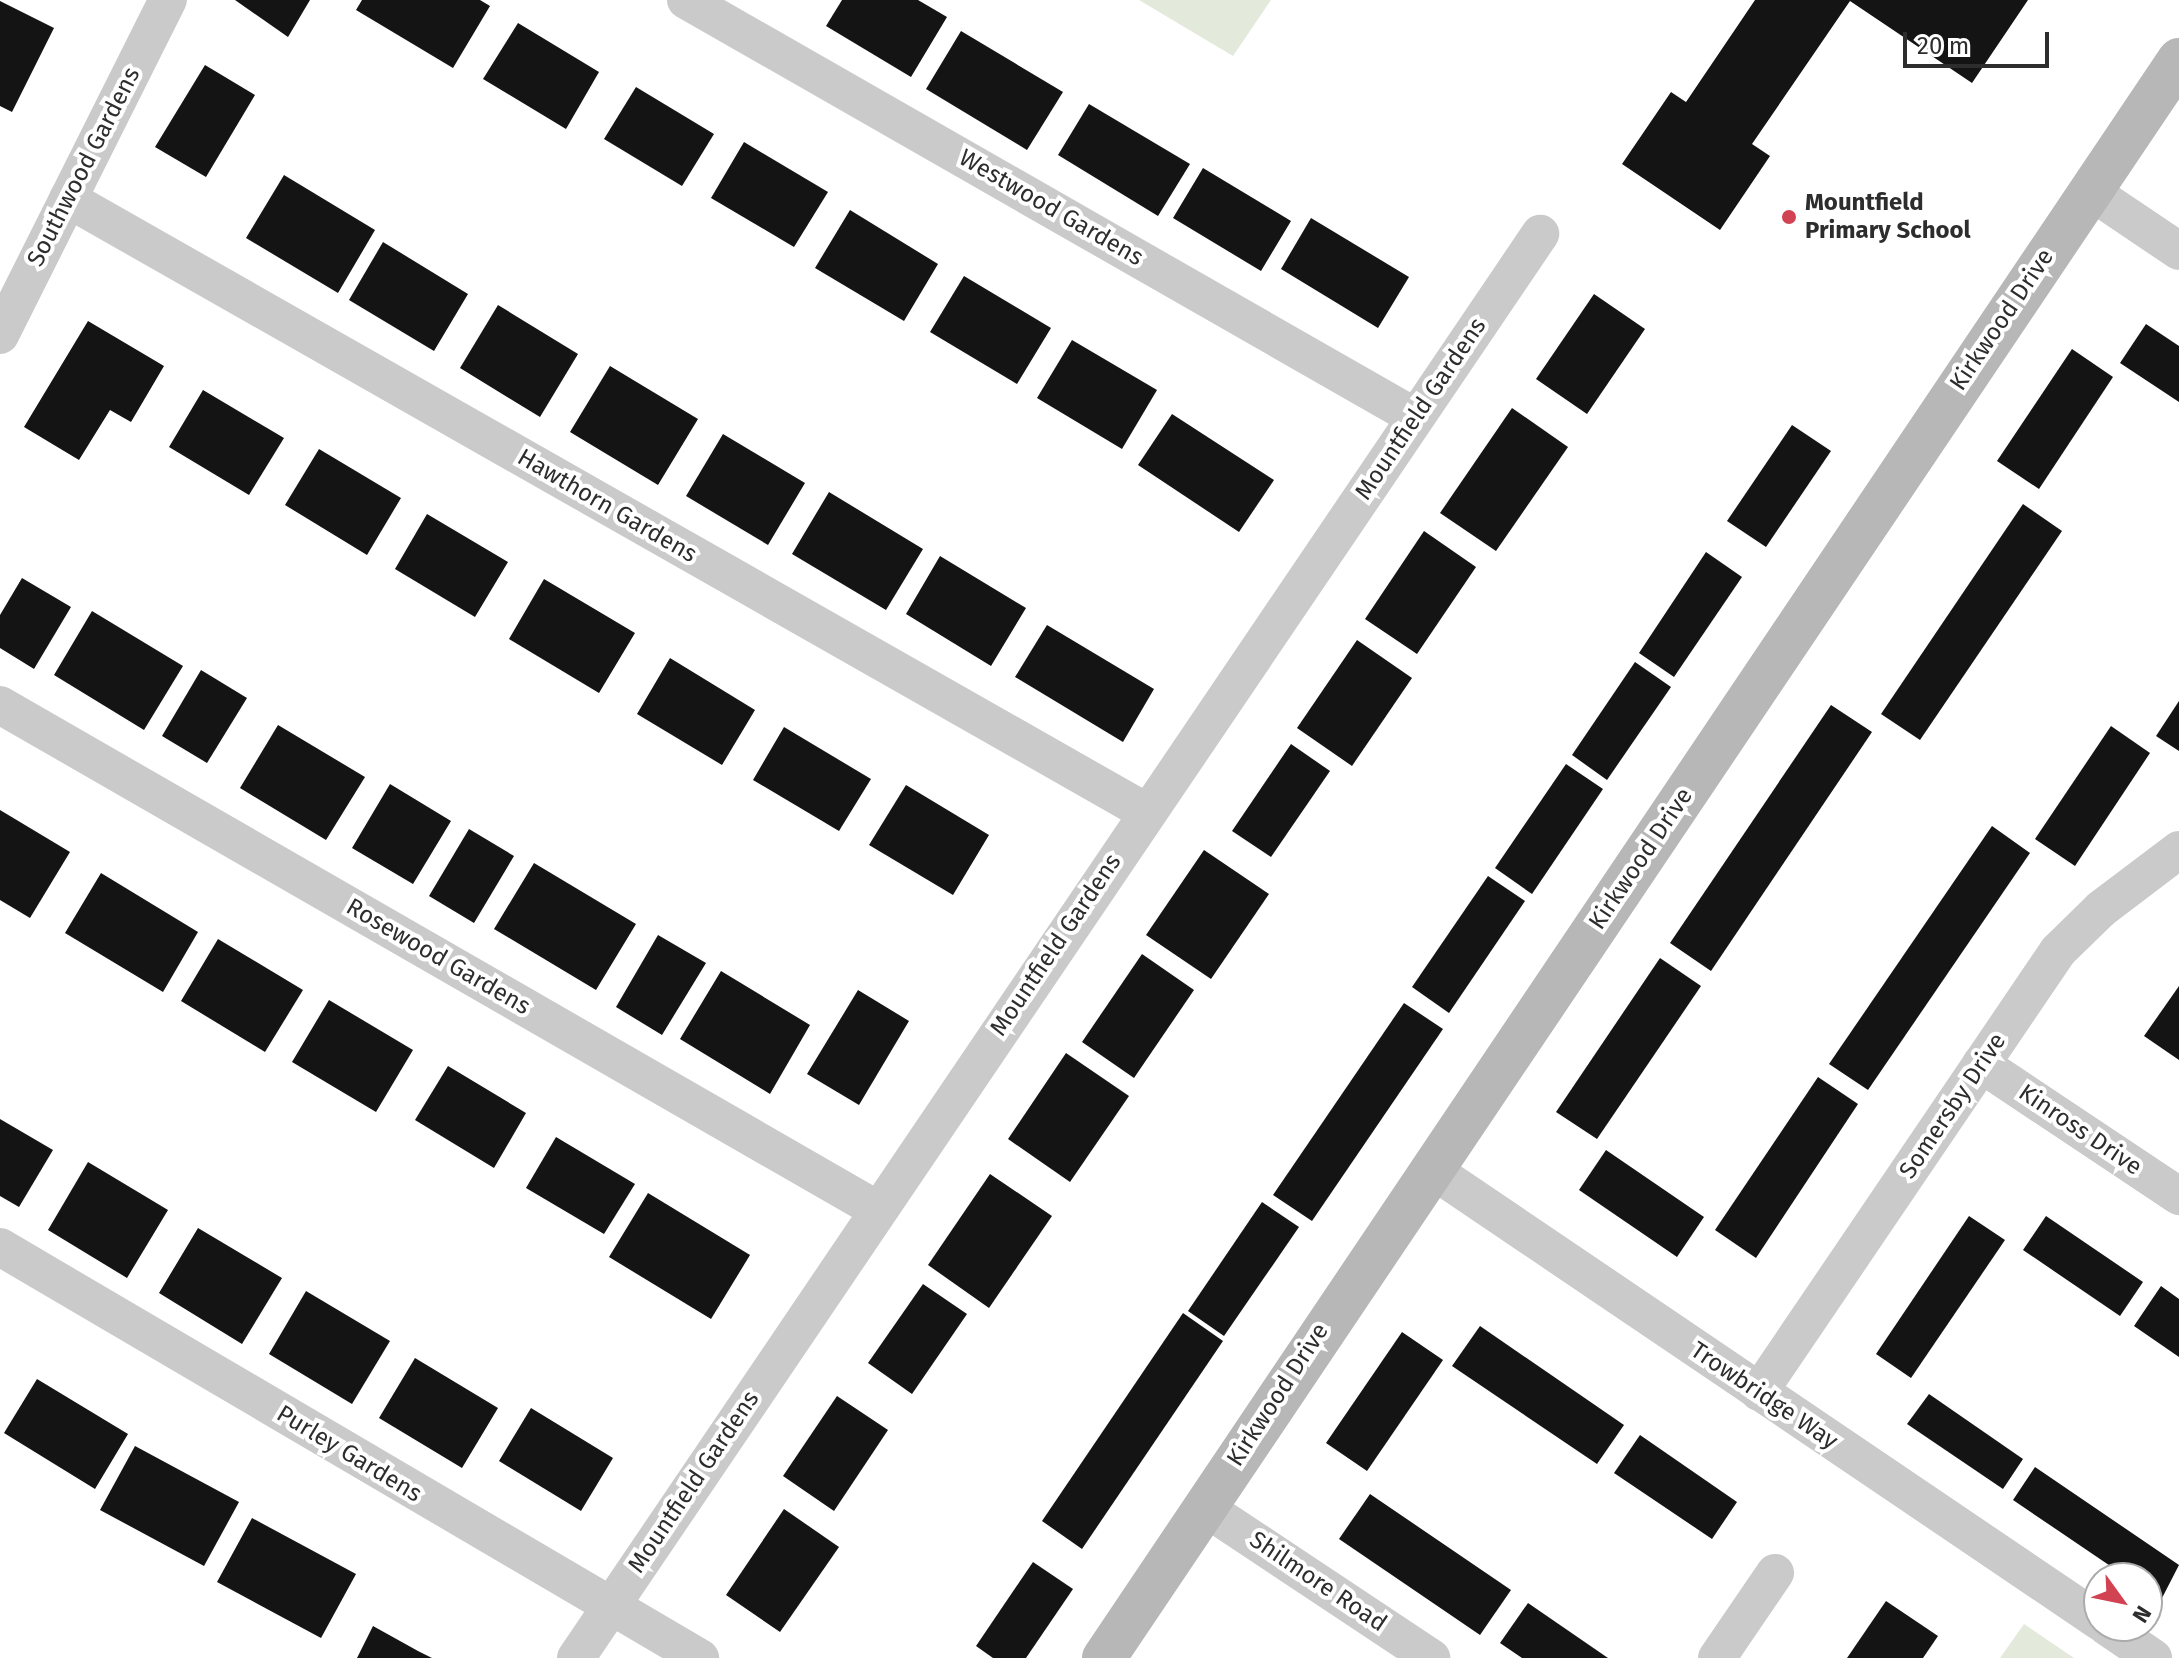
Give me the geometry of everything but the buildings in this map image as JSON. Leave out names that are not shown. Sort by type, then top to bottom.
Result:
[{"type":"street","name":"Southwood Gardens","points":[[0,335],[168,0]]},
{"type":"street","name":"Westwood Gardens","points":[[686,0],[1415,417]]},
{"type":"street","name":"Kirkwood Drive","points":[[1104,1658],[2179,60]]},
{"type":"street","points":[[2090,191],[2179,251]]},
{"type":"street","name":"Hawthorn Gardens","points":[[68,199],[1146,812]]},
{"type":"street","name":"Mountfield Gardens","points":[[576,1658],[876,1209],[1540,234]]},
{"type":"street","name":"Rosewood Gardens","points":[[0,705],[876,1209]]},
{"type":"street","name":"Somersby Drive","points":[[1759,1392],[2058,951],[2101,909],[2179,850]]},
{"type":"street","name":"Kinross Drive","points":[[1981,1064],[2179,1196]]},
{"type":"street","name":"Trowbridge Way","points":[[1431,1169],[2083,1610]]},
{"type":"street","name":"Purley Gardens","points":[[0,1247],[609,1608],[700,1658]]},
{"type":"street","name":"Shilmore Road","points":[[1204,1507],[1431,1658]]},
{"type":"street","points":[[1717,1658],[1775,1573]]},
{"type":"street","points":[[2130,1642],[2153,1658]]},
{"type":"shaded area","points":[[1139,0],[1271,0],[1233,56]]},
{"type":"shaded area","points":[[2024,1624],[2074,1658],[2000,1658]]},
{"type":"place","name":"Mountfield Primary School","points":[[1789,217]]}]
